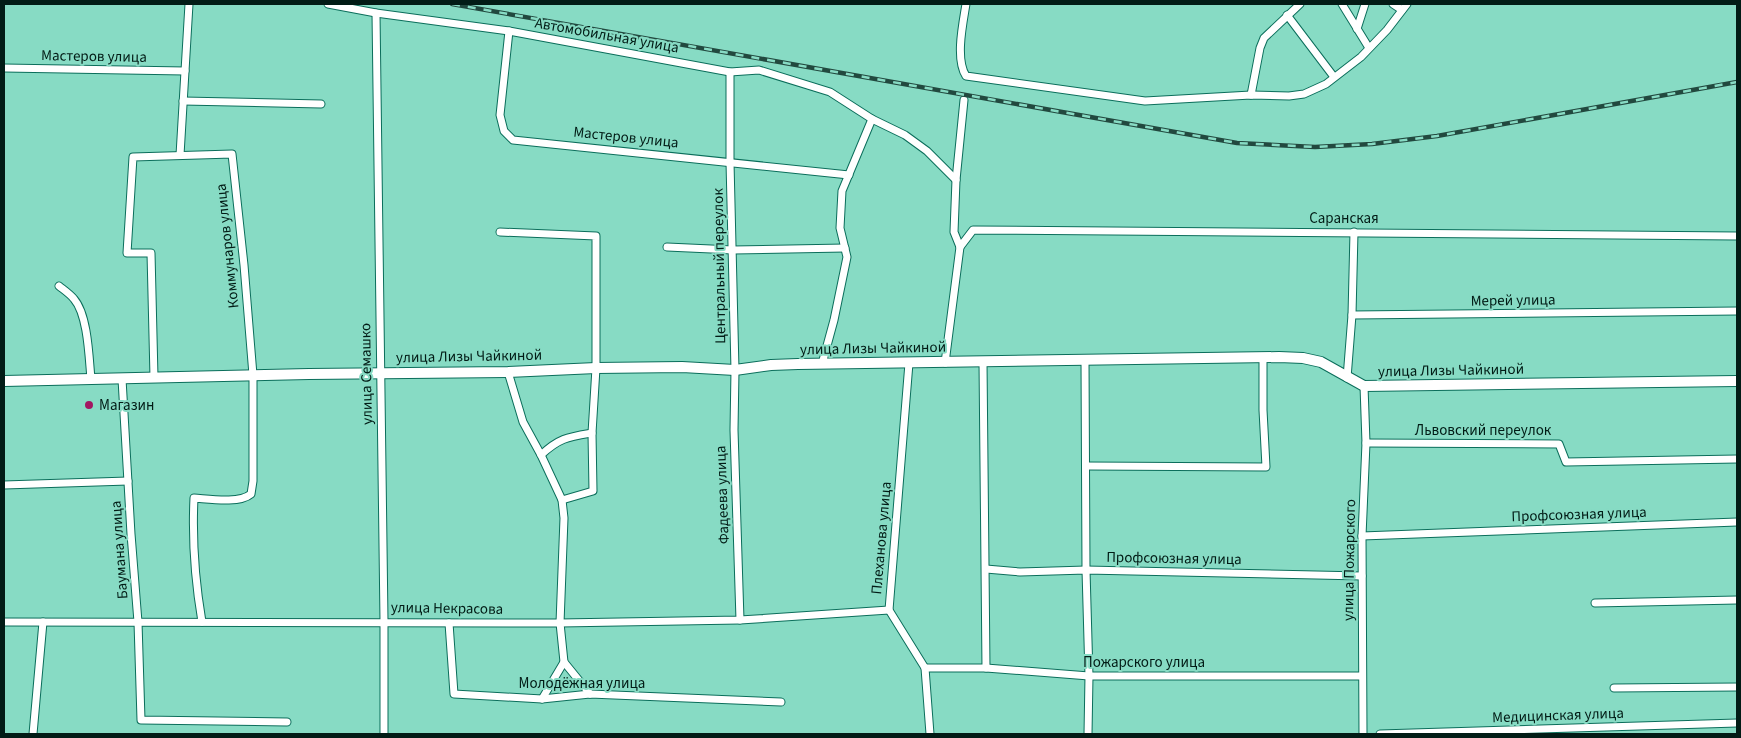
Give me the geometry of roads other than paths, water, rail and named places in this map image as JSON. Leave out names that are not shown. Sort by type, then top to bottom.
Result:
[{"type":"street","points":[[180,155],[189,4]]},
{"type":"street","name":"Автомобильная улица","points":[[328,4],[376,13],[509,31],[730,72],[759,70],[830,92],[872,119],[905,135],[927,151],[956,180]]},
{"type":"street","points":[[966,4],[960,57],[962,70],[966,76],[1145,101],[1304,94],[1326,84],[1369,48],[1387,30],[1405,7],[1393,4]]},
{"type":"street","points":[[1251,95],[1262,43],[1273,28],[1300,4]]},
{"type":"street","points":[[1342,4],[1369,48]]},
{"type":"street","points":[[1357,29],[1365,4]]},
{"type":"street","name":"улица Семашко","points":[[376,13],[384,734]]},
{"type":"street","points":[[1287,15],[1334,77]]},
{"type":"street","name":"Мастеров улица","points":[[509,31],[500,115],[504,132],[513,140],[849,175]]},
{"type":"street","name":"Мастеров улица","points":[[4,68],[185,71]]},
{"type":"street","name":"Центральный переулок","points":[[730,72],[730,162],[735,370]]},
{"type":"street","points":[[945,362],[960,247],[954,232],[956,180],[964,100]]},
{"type":"street","points":[[183,101],[322,104]]},
{"type":"street","points":[[822,364],[834,320],[847,257],[840,228],[842,191],[872,119]]},
{"type":"street","name":"Коммунаров улица","points":[[154,377],[150,253],[127,253],[134,157],[232,154],[253,375],[253,481],[251,494],[247,498],[226,500],[194,498],[194,569],[202,622]]},
{"type":"street","name":"Саранская","points":[[960,247],[973,230],[1737,236]]},
{"type":"street","points":[[500,232],[596,236],[596,368],[592,433],[593,491],[562,500]]},
{"type":"street","points":[[1347,378],[1352,315],[1354,232]]},
{"type":"street","points":[[667,247],[733,250],[845,248]]},
{"type":"street","points":[[59,286],[78,303],[88,338],[90,379]]},
{"type":"street","name":"Мерей улица","points":[[1352,315],[1737,311]]},
{"type":"street","points":[[1086,466],[1266,467],[1263,357]]},
{"type":"street","name":"улица Лизы Чайкиной","points":[[4,381],[253,375],[508,372],[596,368],[682,367],[735,370],[771,365],[1263,357],[1303,358],[1321,362],[1364,386],[1737,381]]},
{"type":"street","points":[[1085,360],[1088,734]]},
{"type":"street","points":[[983,362],[986,668]]},
{"type":"street","name":"Плеханова улица","points":[[909,363],[889,610],[925,668],[930,734]]},
{"type":"street","name":"Фадеева улица","points":[[735,370],[734,430],[740,620]]},
{"type":"street","points":[[508,372],[523,422],[541,454],[562,500],[564,518],[560,622],[564,662],[590,694]]},
{"type":"street","name":"Баумана улица","points":[[122,379],[130,534],[138,622],[141,720],[287,722]]},
{"type":"street","name":"улица Пожарского","points":[[1363,734],[1362,536],[1366,443],[1364,386]]},
{"type":"street","points":[[541,454],[553,444],[566,438],[592,433]]},
{"type":"street","name":"Львовский переулок","points":[[1366,443],[1559,444],[1566,462],[1737,459]]},
{"type":"street","points":[[4,486],[128,481]]},
{"type":"street","name":"Профсоюзная улица","points":[[1362,536],[1737,522]]},
{"type":"street","name":"Профсоюзная улица","points":[[986,569],[1020,572],[1086,570],[1362,576]]},
{"type":"street","points":[[1595,603],[1737,600]]},
{"type":"street","name":"улица Некрасова","points":[[4,622],[384,621],[449,623],[740,620],[889,610]]},
{"type":"street","points":[[33,734],[42,622]]},
{"type":"street","name":"Молодёжная улица","points":[[449,623],[454,694],[542,699],[590,694],[780,702]]},
{"type":"street","points":[[542,699],[564,662]]},
{"type":"street","name":"Пожарского улица","points":[[925,668],[986,668],[1089,676],[1362,676]]},
{"type":"street","points":[[1614,688],[1737,687]]},
{"type":"street","name":"Медицинская улица","points":[[1380,734],[1737,723]]},
{"type":"railway","points":[[452,4],[1237,143],[1315,147],[1372,144],[1437,136],[1737,82]]},
{"type":"place","name":"Магазин","points":[[89,405]]}]
